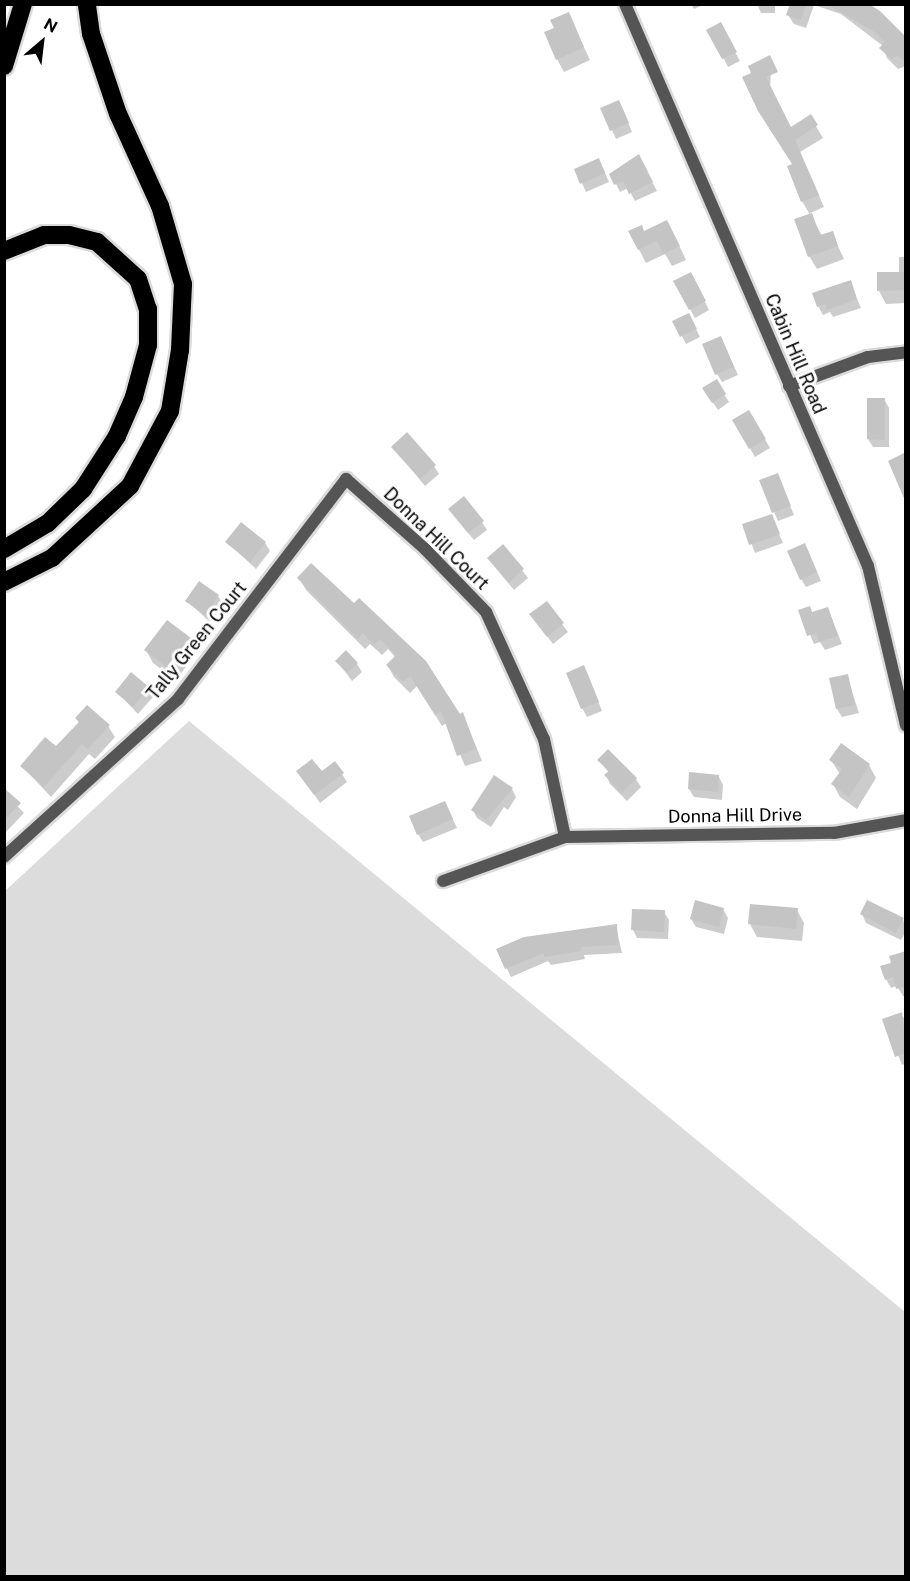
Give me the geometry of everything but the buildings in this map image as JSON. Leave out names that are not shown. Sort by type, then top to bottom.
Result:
[{"type":"highway","points":[[4,66],[23,4]]},
{"type":"highway","points":[[4,582],[52,558],[130,486],[170,411],[180,350],[183,284],[160,206],[118,114],[91,34],[87,4]]},
{"type":"highway","points":[[4,251],[44,235],[69,235],[97,242],[138,279],[148,309],[148,345],[134,397],[117,436],[83,489],[48,524],[4,549]]},
{"type":"street","name":"Cabin Hill Road","points":[[625,4],[868,566],[906,726]]},
{"type":"street","points":[[789,386],[868,357],[906,352]]},
{"type":"street","name":"Donna Hill Court","points":[[323,509],[346,479],[425,549],[486,612],[521,685],[549,763],[565,837]]},
{"type":"street","name":"Tally Green Court","points":[[4,857],[178,699],[323,509]]},
{"type":"street","name":"Donna Hill Drive","points":[[443,881],[565,837],[834,833],[906,820]]},
{"type":"shaded area","points":[[189,721],[905,1312],[905,1576],[5,1576],[5,891]]}]
